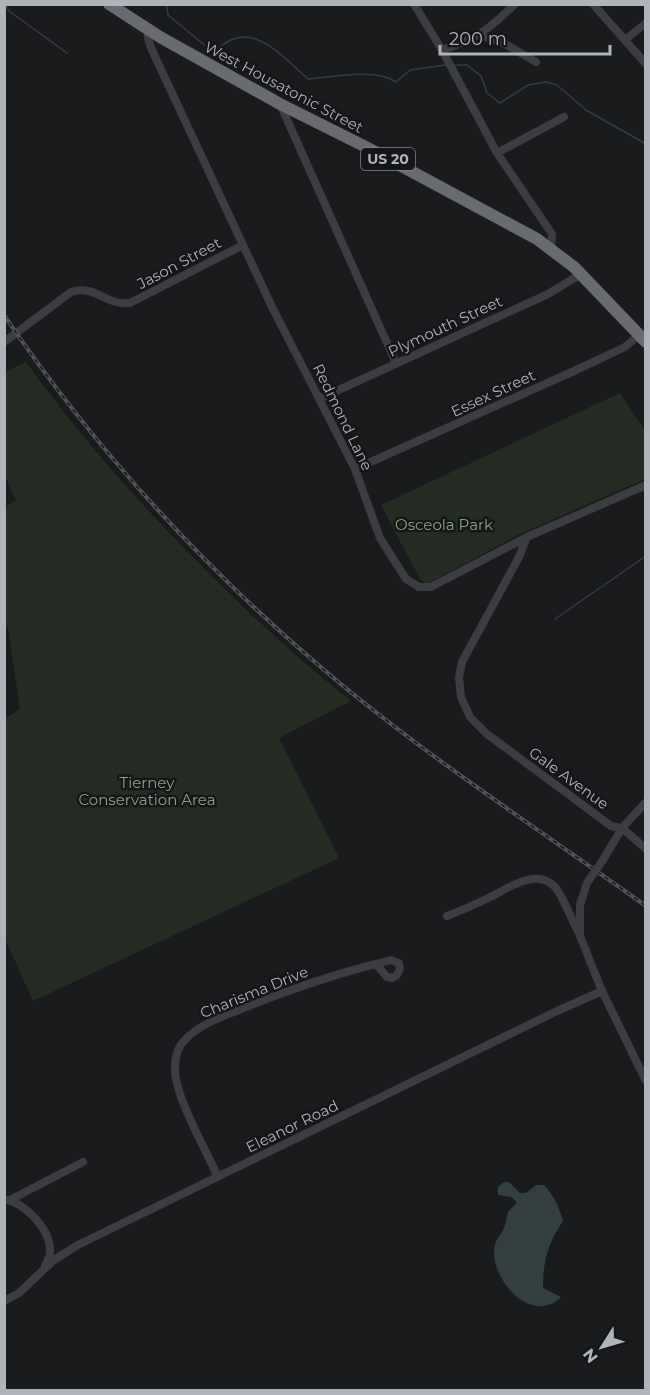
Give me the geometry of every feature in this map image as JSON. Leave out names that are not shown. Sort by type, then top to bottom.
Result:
[{"type":"highway","name":"West Housatonic Street","points":[[109,4],[148,29],[280,104],[507,222],[551,249],[581,274],[642,339]]},
{"type":"street","points":[[426,4],[416,7],[498,153],[552,234],[551,249]]},
{"type":"street","points":[[442,50],[466,43],[480,35],[515,4]]},
{"type":"street","points":[[593,4],[645,64]]},
{"type":"street","points":[[625,40],[645,23]]},
{"type":"street","points":[[148,29],[151,48],[243,245]]},
{"type":"street","points":[[480,35],[507,45],[536,62]]},
{"type":"street","points":[[280,104],[396,363]]},
{"type":"street","points":[[498,153],[564,117]]},
{"type":"street","name":"Jason Street","points":[[4,342],[71,292],[90,290],[115,302],[130,303],[243,245]]},
{"type":"street","name":"Redmond Lane","points":[[243,245],[355,470],[380,538],[401,573],[419,587],[437,585],[527,537],[645,485]]},
{"type":"street","name":"Plymouth Street","points":[[320,399],[548,294],[581,274]]},
{"type":"street","name":"Essex Street","points":[[355,470],[642,339]]},
{"type":"street","name":"Gale Avenue","points":[[527,537],[517,561],[462,662],[459,677],[461,697],[467,712],[477,725],[498,743],[611,826],[622,828],[645,849]]},
{"type":"street","points":[[580,936],[580,905],[587,883],[622,828],[645,802]]},
{"type":"street","points":[[447,916],[521,881],[540,879],[551,883],[559,891],[602,991],[645,1082]]},
{"type":"street","name":"Charisma Drive","points":[[218,1177],[177,1087],[175,1065],[177,1053],[183,1042],[198,1029],[221,1017],[304,985],[376,964]]},
{"type":"street","name":"Eleanor Road","points":[[4,1300],[29,1286],[54,1260],[78,1245],[602,991]]},
{"type":"street","points":[[7,1200],[83,1162]]},
{"type":"street","points":[[7,1200],[25,1207],[43,1230],[50,1251],[44,1269]]},
{"type":"green space","name":"Tierney Conservation Area","points":[[26,362],[86,440],[173,537],[271,633],[351,701],[279,738],[339,858],[33,1001],[5,939],[5,719],[20,709],[8,629],[4,626],[5,507],[16,500],[5,476],[4,372]]},
{"type":"green space","name":"Osceola Park","points":[[620,393],[645,431],[645,479],[518,535],[429,583],[421,581],[381,505]]},
{"type":"shaded area","points":[[504,1182],[509,1182],[520,1193],[526,1193],[536,1185],[544,1185],[560,1211],[563,1221],[547,1253],[543,1288],[561,1297],[550,1305],[538,1306],[527,1303],[516,1296],[507,1286],[495,1262],[494,1246],[504,1228],[508,1212],[517,1202],[511,1197],[498,1195],[498,1187]]},
{"type":"waterway","points":[[5,4],[9,11],[67,53]]},
{"type":"waterway","points":[[166,4],[168,15],[213,52],[233,39],[254,38],[274,49],[308,79],[366,74],[377,75],[396,82],[410,70],[446,65]]},
{"type":"waterway","points":[[453,65],[467,65],[481,76],[487,93],[500,103],[528,85],[546,82],[557,85],[586,110],[646,144]]},
{"type":"waterway","points":[[555,619],[646,556]]},
{"type":"railway","points":[[4,315],[40,366],[118,465],[203,558],[248,602],[378,714],[453,770],[646,906]]}]
